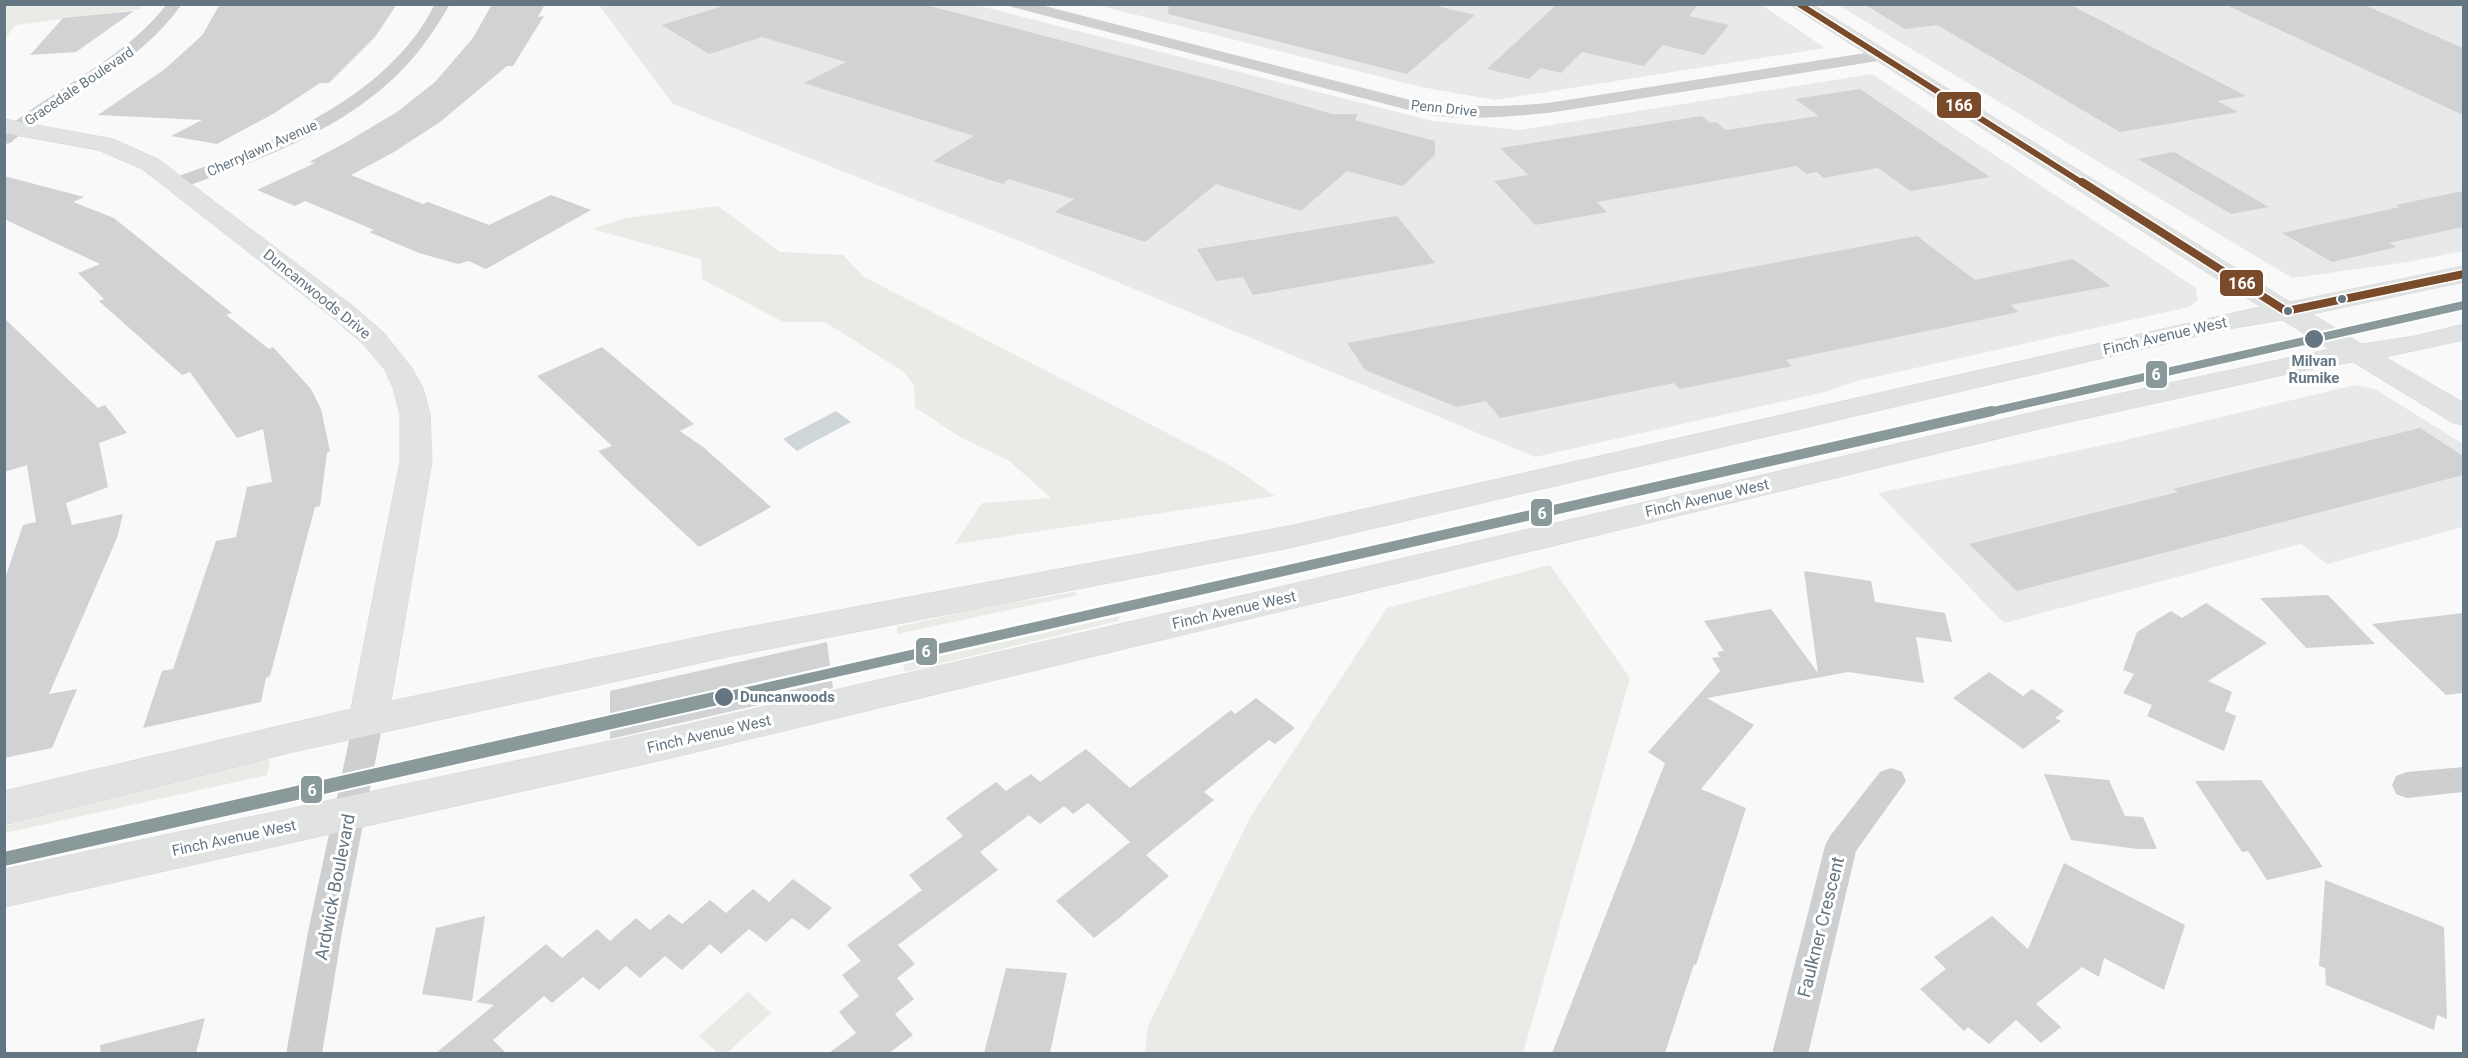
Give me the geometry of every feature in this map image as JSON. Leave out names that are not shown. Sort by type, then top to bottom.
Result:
[{"type":"main road","points":[[1798,4],[2286,311],[2463,416]]},
{"type":"main road","name":"Duncanwoods Drive","points":[[9,131],[105,144],[150,164],[363,330],[398,368],[408,388],[415,414],[417,461],[368,722]]},
{"type":"main road","name":"Finch Avenue West","points":[[4,808],[293,737],[739,642],[1288,537],[2228,321],[2463,274]]},
{"type":"main road","name":"Finch Avenue West","points":[[4,888],[671,743],[2047,418],[2301,362],[2415,344],[2463,332]]},
{"type":"street","name":"Gracedale Boulevard","points":[[9,131],[134,50],[162,22],[175,4]]},
{"type":"street","name":"Cherrylawn Avenue","points":[[177,183],[219,169],[283,142],[354,101],[388,74],[415,46],[443,4]]},
{"type":"street","name":"Penn Drive","points":[[1017,4],[1422,108],[1467,112],[1514,112],[1548,108],[1878,56]]},
{"type":"street","name":"Ardwick Boulevard","points":[[304,1053],[325,932],[368,722]]},
{"type":"street","points":[[2407,785],[2463,779]]},
{"type":"street","name":"Faulkner Crescent","points":[[1790,1053],[1841,846],[1892,781]]},
{"type":"shaded area","points":[[5,5],[142,5],[140,9],[16,25],[5,38]]},
{"type":"shaded area","points":[[599,5],[976,5],[1433,121],[1519,130],[1872,74],[2196,288],[2198,300],[2189,307],[1857,381],[1825,392],[1535,457],[1024,243],[673,104]]},
{"type":"shaded area","points":[[1097,5],[1762,5],[1825,48],[1495,100],[1421,87]]},
{"type":"shaded area","points":[[1838,5],[2463,5],[2463,251],[2408,262],[2292,278]]},
{"type":"shaded area","points":[[718,206],[780,252],[843,255],[864,277],[1233,467],[1275,496],[955,544],[982,503],[1051,498],[1008,460],[960,437],[915,407],[914,385],[904,372],[825,322],[783,322],[702,279],[701,259],[592,229],[626,218]]},
{"type":"shaded area","points":[[2355,385],[2375,389],[2463,444],[2463,527],[2327,564],[2301,544],[2004,623],[1878,493],[2117,442]]},
{"type":"shaded area","points":[[836,411],[851,422],[797,451],[783,439]]},
{"type":"shaded area","points":[[1550,565],[1630,678],[1523,1053],[1145,1053],[1148,1026],[1251,816],[1387,608]]},
{"type":"shaded area","points":[[1074,592],[1078,595],[898,634],[897,627],[977,609]]},
{"type":"shaded area","points":[[1120,616],[1118,621],[905,672],[903,664]]},
{"type":"shaded area","points":[[265,758],[270,761],[267,775],[5,833],[5,826]]},
{"type":"shaded area","points":[[748,992],[771,1013],[727,1053],[718,1053],[699,1036]]},
{"type":"building","points":[[220,4],[397,4],[375,37],[329,83],[320,83],[273,114],[217,144],[171,136],[202,120],[98,115],[165,69],[197,40],[203,34]]},
{"type":"building","points":[[492,4],[545,4],[538,17],[544,16],[513,66],[507,66],[440,122],[394,152],[351,175],[423,204],[428,202],[489,225],[551,195],[591,210],[486,269],[469,261],[458,264],[419,253],[369,232],[374,230],[305,201],[295,206],[257,190],[315,163],[309,162],[397,112],[435,82],[473,38]]},
{"type":"building","points":[[729,4],[922,4],[1236,86],[1332,114],[1358,114],[1355,120],[1435,141],[1435,155],[1403,186],[1347,171],[1301,211],[1216,184],[1145,242],[1055,212],[1074,199],[1009,179],[1003,184],[933,161],[974,136],[804,83],[846,62],[762,37],[709,54],[662,25]]},
{"type":"building","points":[[1169,4],[1428,4],[1475,15],[1407,74],[1168,14]]},
{"type":"building","points":[[1557,4],[1699,4],[1689,16],[1729,25],[1704,55],[1663,45],[1644,66],[1582,52],[1561,73],[1540,68],[1529,79],[1487,69]]},
{"type":"building","points":[[1864,4],[2069,4],[2246,96],[2217,101],[2238,112],[2120,132],[1937,25],[1905,29]]},
{"type":"building","points":[[2224,4],[2362,4],[2463,48],[2463,115]]},
{"type":"building","points":[[134,11],[76,52],[30,55],[63,18]]},
{"type":"building","points":[[1860,89],[1990,177],[1910,191],[1878,168],[1823,178],[1817,172],[1807,174],[1796,166],[1597,202],[1607,212],[1535,225],[1494,181],[1528,175],[1500,148],[1702,116],[1710,123],[1716,122],[1726,130],[1819,116],[1795,99]]},
{"type":"building","points":[[2174,152],[2269,207],[2231,214],[2138,159]]},
{"type":"building","points":[[4,176],[84,197],[73,202],[114,218],[232,313],[226,315],[269,349],[273,347],[311,389],[321,409],[330,451],[327,453],[320,506],[315,507],[261,702],[143,728],[162,671],[173,669],[216,541],[236,537],[247,487],[272,482],[263,429],[237,438],[190,372],[182,375],[99,301],[104,299],[78,273],[100,264],[4,219]]},
{"type":"building","points":[[2463,191],[2463,227],[2389,243],[2397,247],[2332,262],[2282,233],[2400,207],[2396,205]]},
{"type":"building","points":[[1397,216],[1435,263],[1253,295],[1243,277],[1216,281],[1197,249]]},
{"type":"building","points":[[1917,236],[1975,280],[2073,259],[2111,286],[2010,305],[2019,312],[1786,360],[1792,366],[1680,389],[1674,383],[1500,418],[1486,401],[1457,407],[1365,370],[1347,343]]},
{"type":"building","points":[[4,318],[98,408],[105,405],[127,433],[99,443],[108,487],[66,503],[72,525],[123,514],[117,538],[49,694],[77,689],[52,748],[4,758],[4,581],[23,525],[36,522],[27,465],[4,472]]},
{"type":"building","points":[[602,347],[694,424],[680,431],[703,447],[771,507],[699,547],[625,478],[598,451],[612,446],[537,376]]},
{"type":"building","points":[[2420,428],[2463,456],[2463,475],[2017,591],[1969,544],[2178,492],[2173,489]]},
{"type":"building","points":[[1804,571],[1871,581],[1875,602],[1945,613],[1952,642],[1916,637],[1924,683],[1848,672],[1707,698],[1754,725],[1701,789],[1746,808],[1696,965],[1694,964],[1665,1053],[1552,1053],[1665,763],[1648,752],[1720,671],[1712,658],[1720,657],[1717,652],[1724,651],[1704,621],[1771,609],[1818,673]]},
{"type":"building","points":[[2328,595],[2375,644],[2306,648],[2260,598]]},
{"type":"building","points":[[2206,603],[2267,643],[2208,681],[2232,692],[2225,711],[2236,716],[2224,751],[2147,716],[2152,705],[2123,693],[2134,674],[2123,670],[2137,632],[2171,611],[2182,618]]},
{"type":"building","points":[[2463,613],[2463,693],[2446,695],[2372,624]]},
{"type":"building","points":[[827,642],[833,688],[610,739],[610,691]]},
{"type":"building","points":[[1989,672],[2023,696],[2032,689],[2064,711],[2055,718],[2061,721],[2023,749],[1953,698]]},
{"type":"building","points":[[1256,698],[1295,728],[1275,744],[1269,740],[1204,792],[1214,800],[1146,855],[1169,876],[1118,919],[1094,938],[1056,901],[1130,842],[1088,803],[1073,814],[1064,806],[1040,824],[1029,815],[980,852],[998,870],[898,945],[915,964],[897,978],[914,999],[895,1014],[913,1035],[889,1053],[829,1053],[856,1033],[839,1012],[859,996],[842,975],[861,961],[847,945],[922,890],[909,875],[963,836],[946,818],[996,782],[1006,791],[1031,774],[1040,782],[1086,749],[1130,788],[1231,710],[1235,714]]},
{"type":"building","points":[[2044,774],[2109,780],[2125,816],[2143,817],[2157,849],[2137,849],[2071,840]]},
{"type":"building","points":[[2261,780],[2323,867],[2267,880],[2248,851],[2242,852],[2195,781]]},
{"type":"building","points":[[2064,863],[2185,925],[2164,990],[2104,958],[2099,977],[2082,967],[2036,1004],[2061,1027],[2041,1043],[2016,1020],[1989,1044],[1968,1027],[1964,1031],[1920,989],[1946,969],[1934,957],[1992,916],[2028,949]]},
{"type":"building","points":[[793,879],[832,908],[809,930],[792,918],[766,942],[749,929],[721,954],[710,944],[682,970],[665,956],[640,978],[626,966],[599,990],[583,977],[552,1003],[544,996],[493,1040],[506,1053],[436,1053],[494,1005],[476,1002],[546,944],[562,958],[597,929],[610,941],[636,918],[650,930],[669,914],[682,924],[710,900],[726,913],[753,889],[769,902]]},
{"type":"building","points":[[2325,880],[2444,927],[2447,1019],[2437,1015],[2434,1030],[2326,985],[2325,968],[2319,966]]},
{"type":"building","points":[[485,916],[472,1001],[422,994],[436,928]]},
{"type":"building","points":[[1006,968],[1067,973],[1050,1053],[984,1053]]},
{"type":"building","points":[[205,1018],[196,1053],[101,1053],[100,1045]]},
{"type":"transit line","name":"166","points":[[1799,4],[2286,311],[2464,274]]},
{"type":"transit line","name":"6","points":[[4,859],[2464,305]]},
{"type":"place","name":"Milvan Rumike","points":[[2314,339]]},
{"type":"place","name":"Duncanwoods","points":[[724,697]]}]
